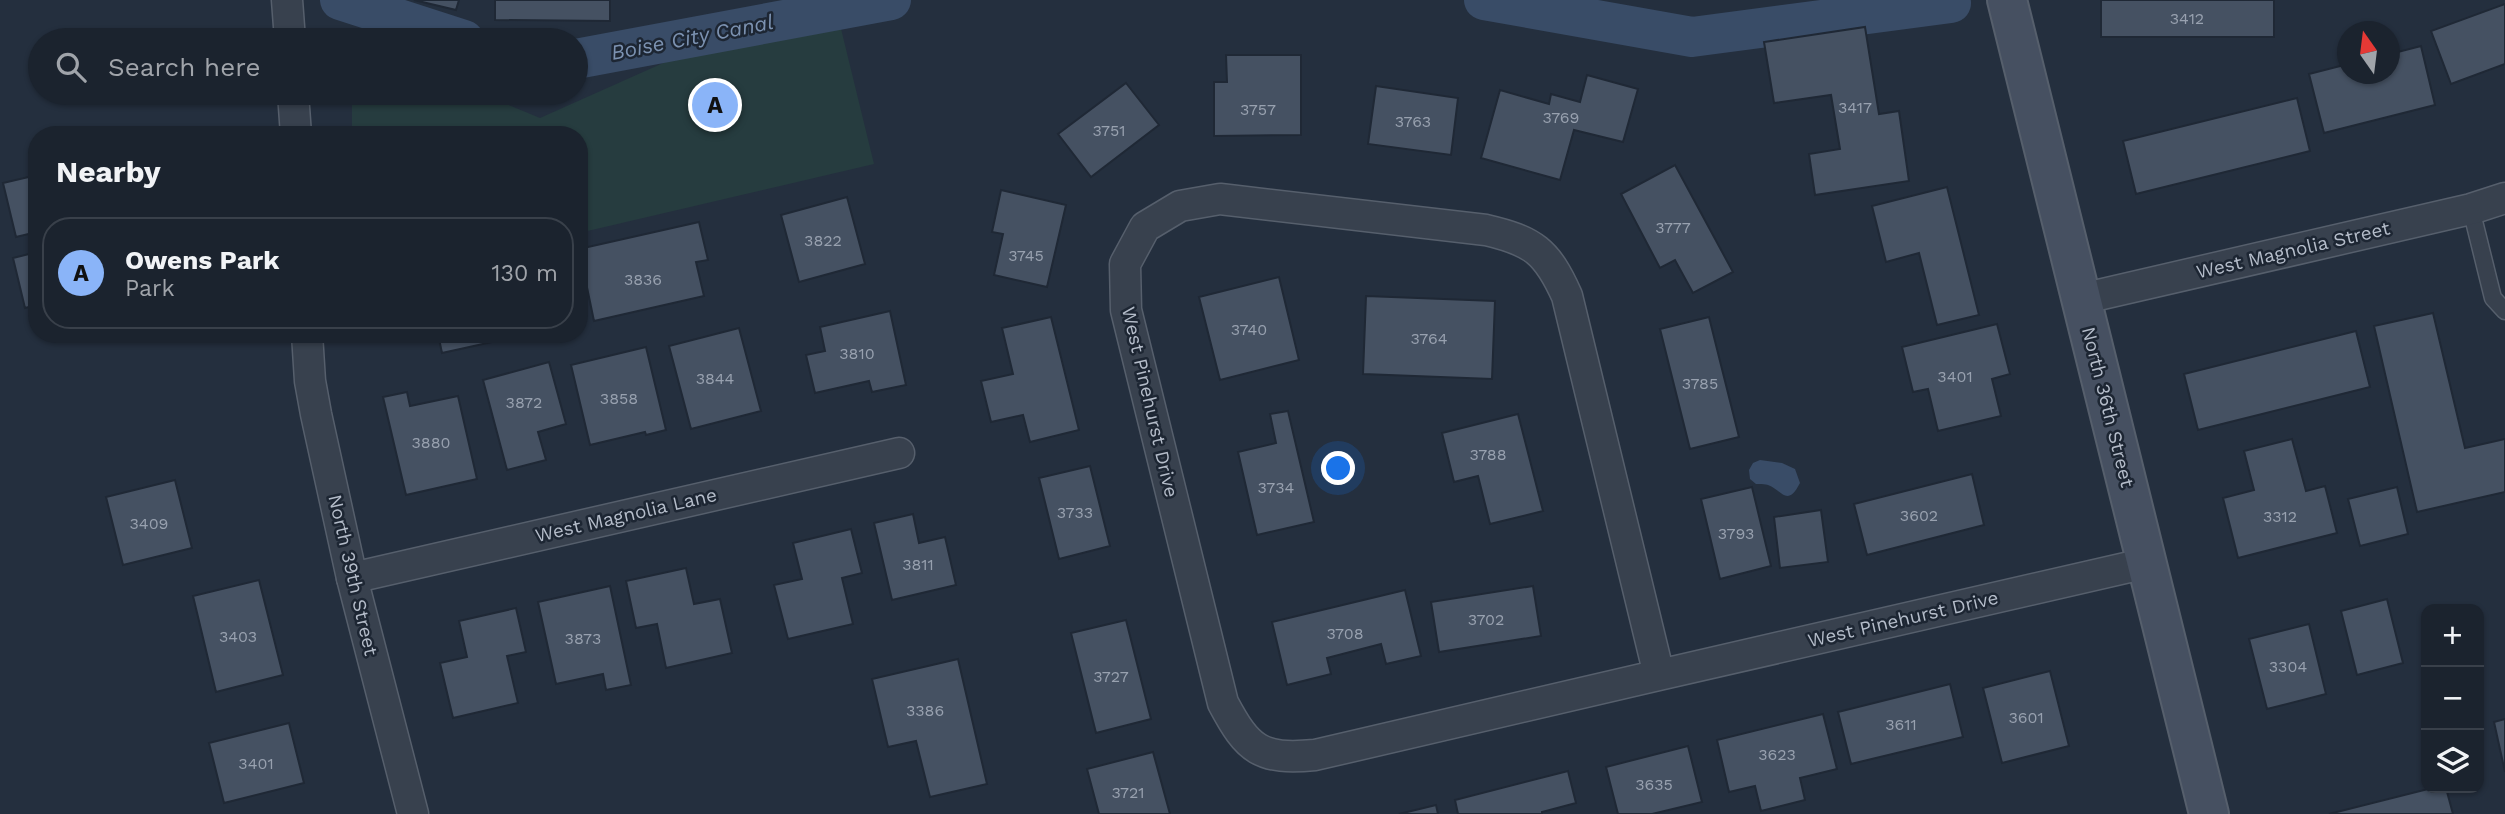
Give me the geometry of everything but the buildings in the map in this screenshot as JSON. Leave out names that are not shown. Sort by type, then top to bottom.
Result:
[{"type":"street","points":[[287,0],[289,28]]},
{"type":"street","name":"North 36th Street","points":[[2007,0],[2208,814]]},
{"type":"street","points":[[294,105],[295,126]]},
{"type":"street","name":"West Magnolia Street","points":[[2081,299],[2471,209],[2505,198]]},
{"type":"street","name":"West Pinehurst Drive","points":[[1659,674],[1567,296],[1556,271],[1539,250],[1518,237],[1486,230],[1220,199],[1180,206],[1145,227],[1125,264],[1126,310],[1223,703],[1238,732],[1257,750],[1286,758],[1315,755],[2147,563]]},
{"type":"street","name":"North 39th Street","points":[[308,343],[310,382],[352,578],[413,814]]},
{"type":"street","name":"West Magnolia Lane","points":[[352,578],[899,453]]},
{"type":"lane","points":[[2471,209],[2493,298],[2505,311]]},
{"type":"green space","points":[[804,0],[834,0],[874,164],[588,231],[588,126],[352,126],[352,105],[509,105],[540,118],[569,105],[588,105],[588,97]]},
{"type":"water","points":[[1760,460],[1782,463],[1795,469],[1800,483],[1791,495],[1784,495],[1773,487],[1756,484],[1750,479],[1749,470],[1753,463]]},
{"type":"waterway","name":"Boise City Canal","points":[[340,0],[427,28]]},
{"type":"waterway","name":"Boise City Canal","points":[[588,57],[891,0]]},
{"type":"waterway","name":"Boise City Canal","points":[[1484,0],[1692,37],[1951,3]]},
{"type":"place","name":"Owens Park","points":[[715,105]]}]
